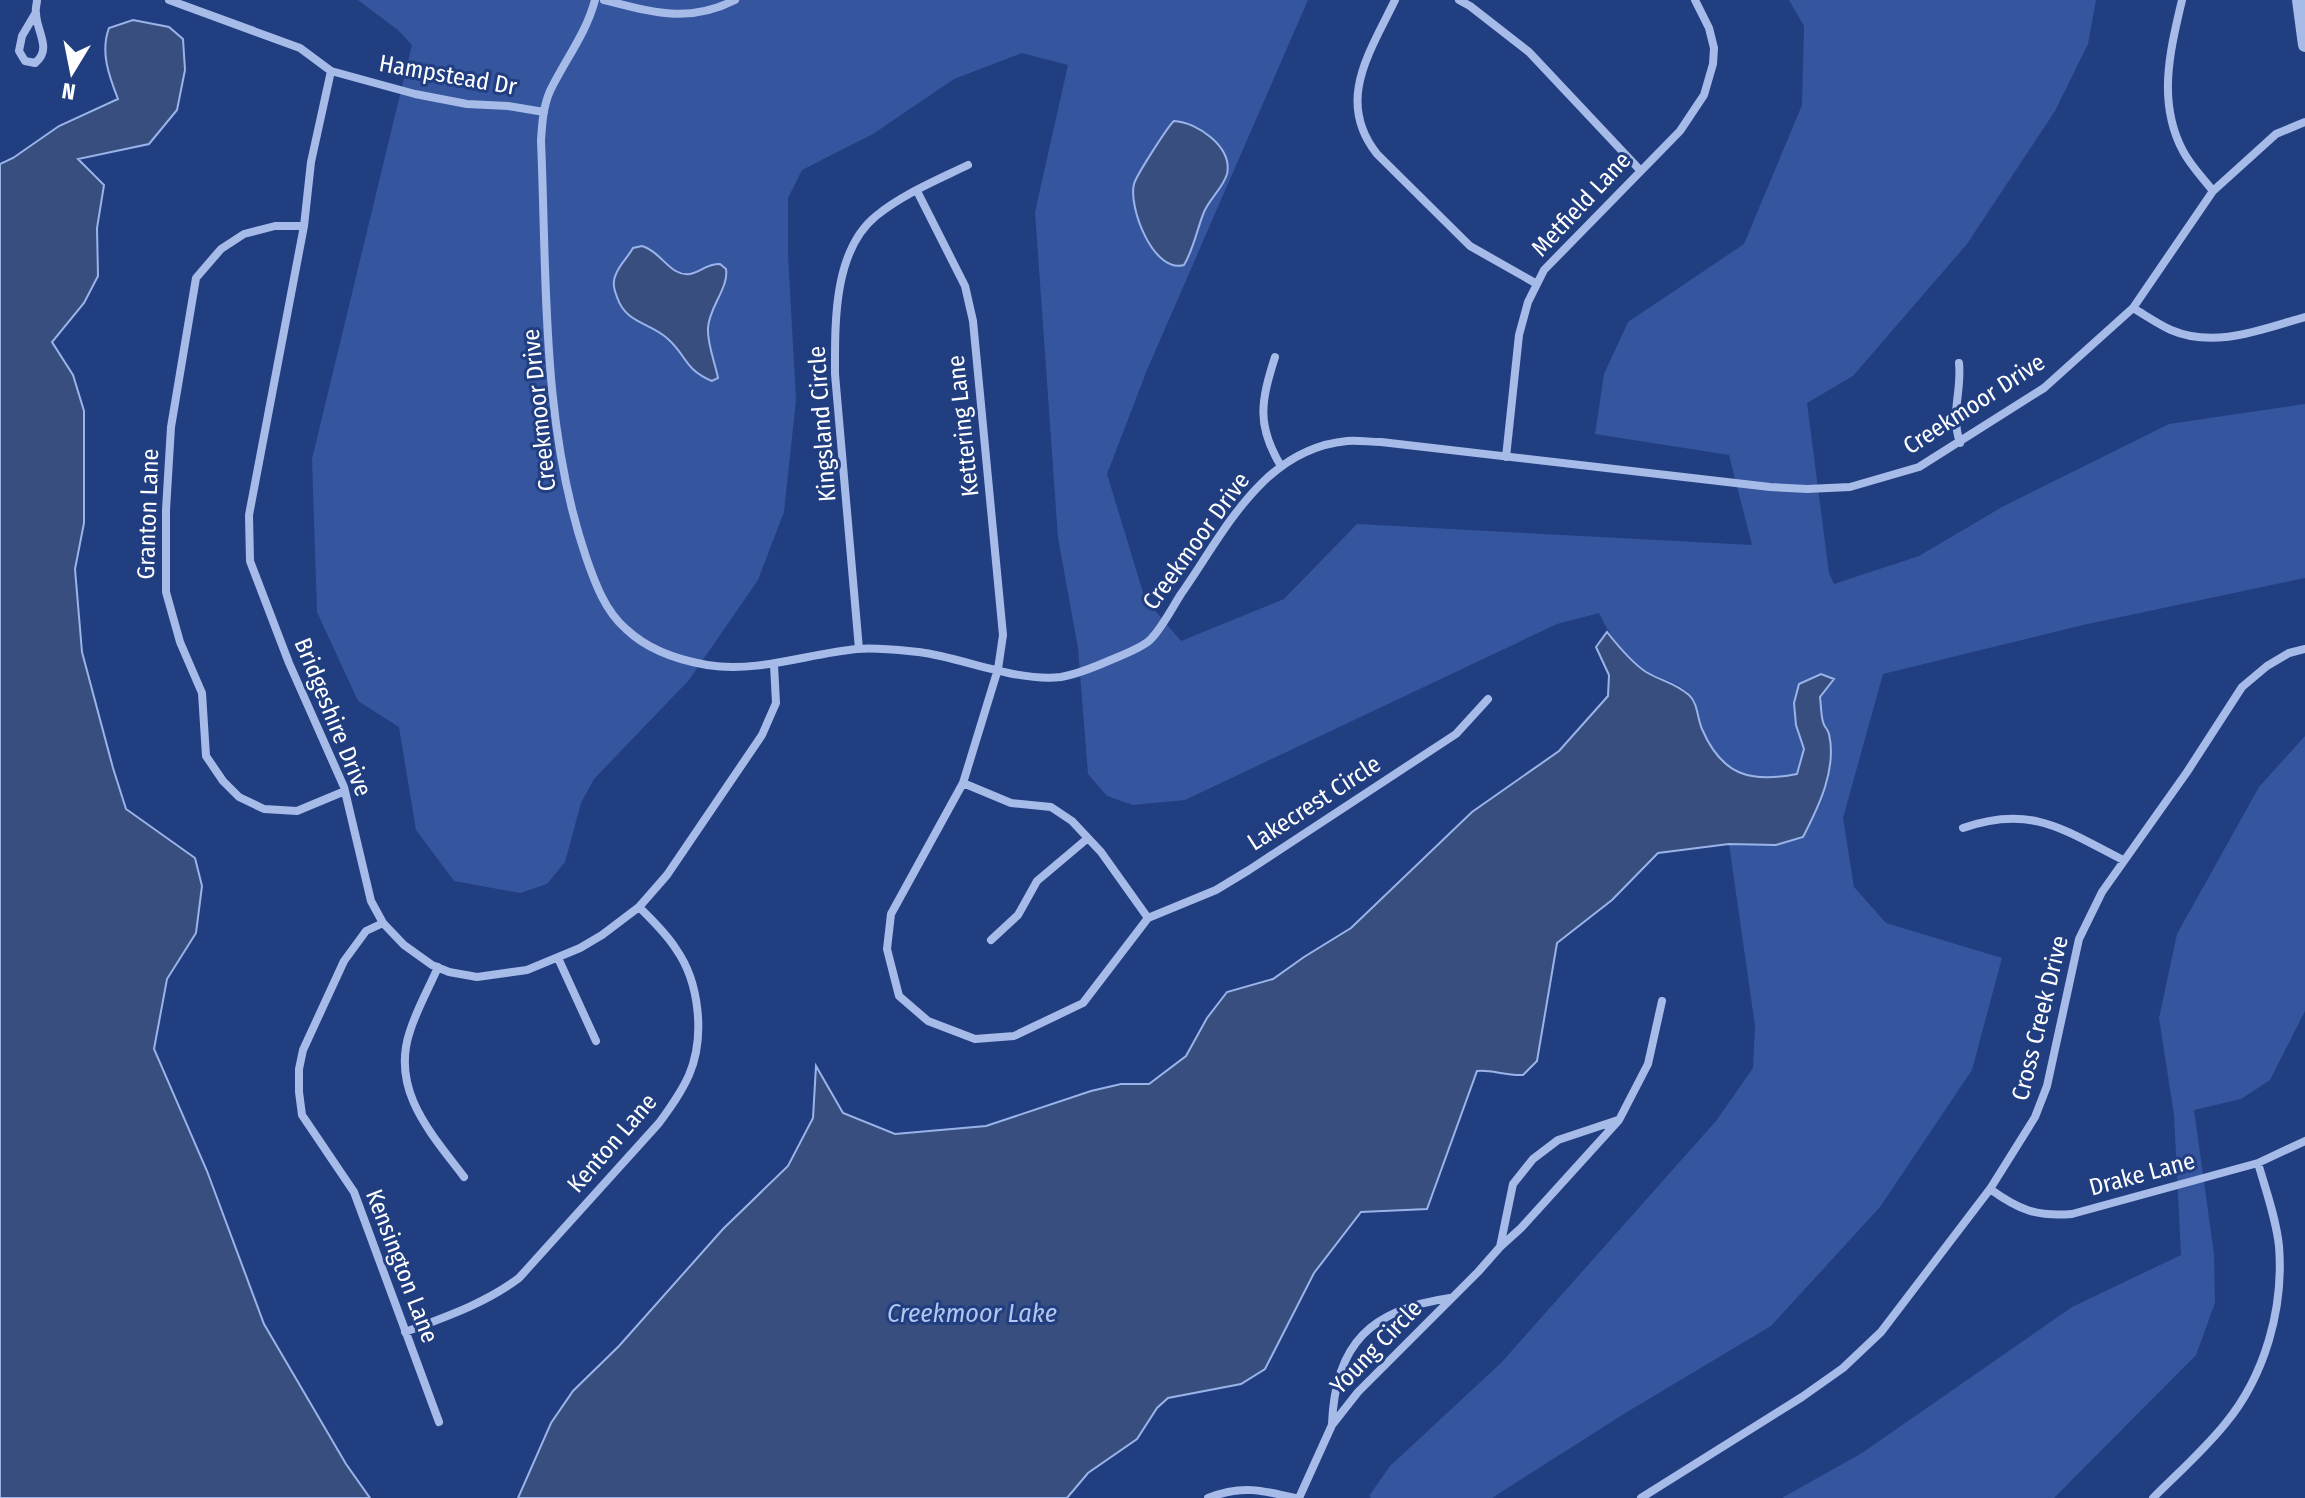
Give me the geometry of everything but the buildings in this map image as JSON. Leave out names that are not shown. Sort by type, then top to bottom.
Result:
[{"type":"street","points":[[35,14],[44,48],[42,58],[35,63],[25,61],[19,51],[22,36],[35,14],[37,0]]},
{"type":"street","name":"Hampstead Dr","points":[[169,0],[300,48],[331,71],[415,94],[467,104],[544,112]]},
{"type":"street","name":"Creekmoor Drive","points":[[595,0],[589,22],[550,92],[541,141],[550,349],[565,488],[594,580],[607,606],[624,628],[669,655],[707,665],[746,668],[859,649],[920,653],[1016,674],[1060,677],[1093,668],[1150,640],[1238,509],[1258,486],[1281,466],[1318,447],[1347,441],[1381,442],[1807,489],[1850,487],[1919,467],[2044,388],[2133,308],[2213,191],[2276,134],[2305,122]]},
{"type":"street","points":[[604,0],[679,15],[706,12],[735,0]]},
{"type":"street","points":[[1395,0],[1364,65],[1357,90],[1358,116],[1365,139],[1470,246],[1537,284]]},
{"type":"street","points":[[1459,0],[1529,52],[1640,170]]},
{"type":"street","name":"Metfield Lane","points":[[1506,457],[1519,335],[1528,302],[1544,270],[1680,131],[1709,84],[1714,48],[1709,28],[1695,0]]},
{"type":"street","points":[[2182,0],[2166,80],[2170,120],[2184,153],[2213,191]]},
{"type":"street","points":[[2299,0],[2305,45]]},
{"type":"street","name":"Bridgeshire Drive","points":[[331,71],[311,162],[304,226],[249,515],[250,561],[289,663],[345,791],[371,901],[383,923],[404,945],[438,967],[477,977],[527,970],[602,935],[639,907],[667,875],[762,735],[776,703],[774,665]]},
{"type":"street","name":"Kingsland Circle","points":[[859,649],[835,374],[835,341],[843,277],[849,254],[874,218],[917,191],[968,165]]},
{"type":"street","name":"Kettering Lane","points":[[917,191],[965,286],[973,321],[1003,635],[998,669]]},
{"type":"street","name":"Granton Lane","points":[[304,226],[275,226],[244,234],[221,249],[196,278],[171,427],[166,510],[166,592],[180,642],[202,693],[206,756],[223,781],[239,797],[264,809],[297,811],[345,791]]},
{"type":"street","points":[[2133,308],[2172,330],[2196,337],[2230,338],[2305,317]]},
{"type":"street","points":[[1275,357],[1266,385],[1262,420],[1270,448],[1281,466]]},
{"type":"street","points":[[1959,363],[1961,383],[1955,415],[1960,443]]},
{"type":"street","name":"Cross Creek Drive","points":[[1641,1498],[1802,1397],[1843,1368],[1881,1332],[1990,1189],[2035,1117],[2047,1086],[2079,939],[2102,892],[2187,772],[2242,687],[2267,666],[2289,653],[2305,649]]},
{"type":"street","points":[[963,783],[1011,803],[1051,807],[1072,821],[1101,852],[1148,918],[1083,1003],[1014,1036],[975,1039],[928,1021],[899,996],[887,949],[891,914],[963,783],[998,669]]},
{"type":"street","name":"Lakecrest Circle","points":[[1148,918],[1216,890],[1249,870],[1456,734],[1488,699]]},
{"type":"street","points":[[1963,828],[1984,820],[2007,817],[2035,819],[2060,828],[2123,860]]},
{"type":"street","points":[[991,940],[1018,915],[1037,881],[1088,838]]},
{"type":"street","name":"Kenton Lane","points":[[405,1332],[474,1306],[519,1278],[659,1123],[679,1096],[690,1073],[697,1046],[697,1014],[692,981],[678,951],[639,907]]},
{"type":"street","name":"Kensington Lane","points":[[383,923],[366,931],[344,961],[303,1050],[299,1092],[302,1115],[354,1192],[439,1422]]},
{"type":"street","points":[[558,958],[596,1041]]},
{"type":"street","points":[[438,967],[409,1032],[404,1075],[416,1110],[464,1177]]},
{"type":"street","name":"Young Circle","points":[[1297,1498],[1332,1425],[1358,1392],[1521,1228],[1619,1120],[1648,1064],[1662,1001]]},
{"type":"street","points":[[1500,1247],[1513,1184],[1533,1159],[1558,1140],[1619,1120]]},
{"type":"street","name":"Drake Lane","points":[[1990,1189],[2016,1208],[2051,1216],[2072,1214],[2258,1163],[2305,1141]]},
{"type":"street","points":[[2153,1498],[2225,1425],[2247,1393],[2266,1347],[2279,1282],[2279,1246],[2275,1218],[2258,1163]]},
{"type":"street","name":"Young Circle","points":[[1332,1425],[1333,1403],[1343,1364],[1361,1335],[1386,1315],[1416,1303],[1451,1298]]},
{"type":"street","points":[[1208,1498],[1225,1492],[1257,1489],[1297,1498]]},
{"type":"shaded area","points":[[358,0],[1308,0],[1147,370],[1107,474],[1145,599],[1181,641],[1284,599],[1357,524],[1752,545],[1729,455],[1595,434],[1604,374],[1628,322],[1744,244],[1802,105],[1804,26],[1789,0],[2096,0],[2088,44],[2055,111],[1967,244],[1853,376],[1807,403],[1829,573],[1834,584],[1919,556],[2002,507],[2169,424],[2305,404],[2305,578],[2083,625],[1883,674],[1843,818],[1854,887],[1886,923],[2002,958],[1972,1070],[1880,1207],[1771,1326],[1492,1498],[1371,1498],[1369,1496],[1390,1466],[1501,1363],[1716,1121],[1753,1068],[1755,1026],[1729,844],[1776,845],[1828,774],[1829,733],[1823,722],[1820,697],[1796,725],[1804,749],[1797,774],[1766,779],[1743,776],[1726,764],[1712,746],[1689,693],[1633,662],[1614,639],[1599,613],[1557,624],[1185,800],[1133,805],[1107,796],[1088,774],[1078,648],[1058,538],[1035,212],[1068,65],[1022,53],[954,79],[873,134],[802,170],[788,198],[796,400],[784,512],[758,580],[689,680],[594,779],[581,803],[565,862],[547,884],[520,893],[454,881],[416,830],[399,727],[358,701],[317,612],[312,459],[412,45],[398,30]]},
{"type":"shaded area","points":[[2305,736],[2305,1011],[2270,1080],[2241,1099],[2194,1110],[2214,1254],[2215,1303],[2196,1355],[2054,1498],[1782,1498],[1862,1453],[2072,1307],[2181,1255],[2174,1115],[2159,1018],[2177,934],[2259,787]]},
{"type":"water","points":[[133,20],[169,27],[183,39],[185,70],[177,110],[149,144],[78,159],[104,185],[97,228],[98,276],[84,303],[52,342],[73,375],[84,411],[84,523],[75,569],[82,652],[126,809],[195,858],[202,886],[196,933],[167,979],[154,1049],[207,1171],[264,1324],[346,1464],[370,1498],[0,1498],[0,164],[59,126],[118,99],[107,64],[106,37],[109,28]]},
{"type":"water","points":[[1174,121],[1193,126],[1211,138],[1224,154],[1227,164],[1225,179],[1204,212],[1184,265],[1173,265],[1153,250],[1139,223],[1133,195],[1140,171]]},
{"type":"water","points":[[642,246],[683,274],[715,264],[726,269],[725,283],[708,328],[718,378],[712,381],[696,372],[668,339],[632,318],[621,306],[614,288],[615,277],[633,248]]},
{"type":"water","name":"Creekmoor Lake","points":[[1607,632],[1640,668],[1689,695],[1696,706],[1702,729],[1719,757],[1729,766],[1752,776],[1797,774],[1804,749],[1796,725],[1794,703],[1799,684],[1821,674],[1834,679],[1820,697],[1823,722],[1829,734],[1831,760],[1815,813],[1803,837],[1776,845],[1729,844],[1658,853],[1612,900],[1557,943],[1537,1061],[1523,1075],[1477,1071],[1427,1209],[1361,1212],[1314,1273],[1265,1369],[1241,1384],[1168,1398],[1157,1408],[1137,1439],[1088,1473],[1067,1498],[518,1498],[551,1423],[573,1391],[619,1346],[723,1229],[788,1166],[813,1118],[816,1066],[843,1113],[895,1134],[986,1126],[1091,1091],[1121,1084],[1149,1084],[1186,1056],[1207,1018],[1227,992],[1273,979],[1351,928],[1472,812],[1559,751],[1608,696],[1609,675],[1596,647]]}]
